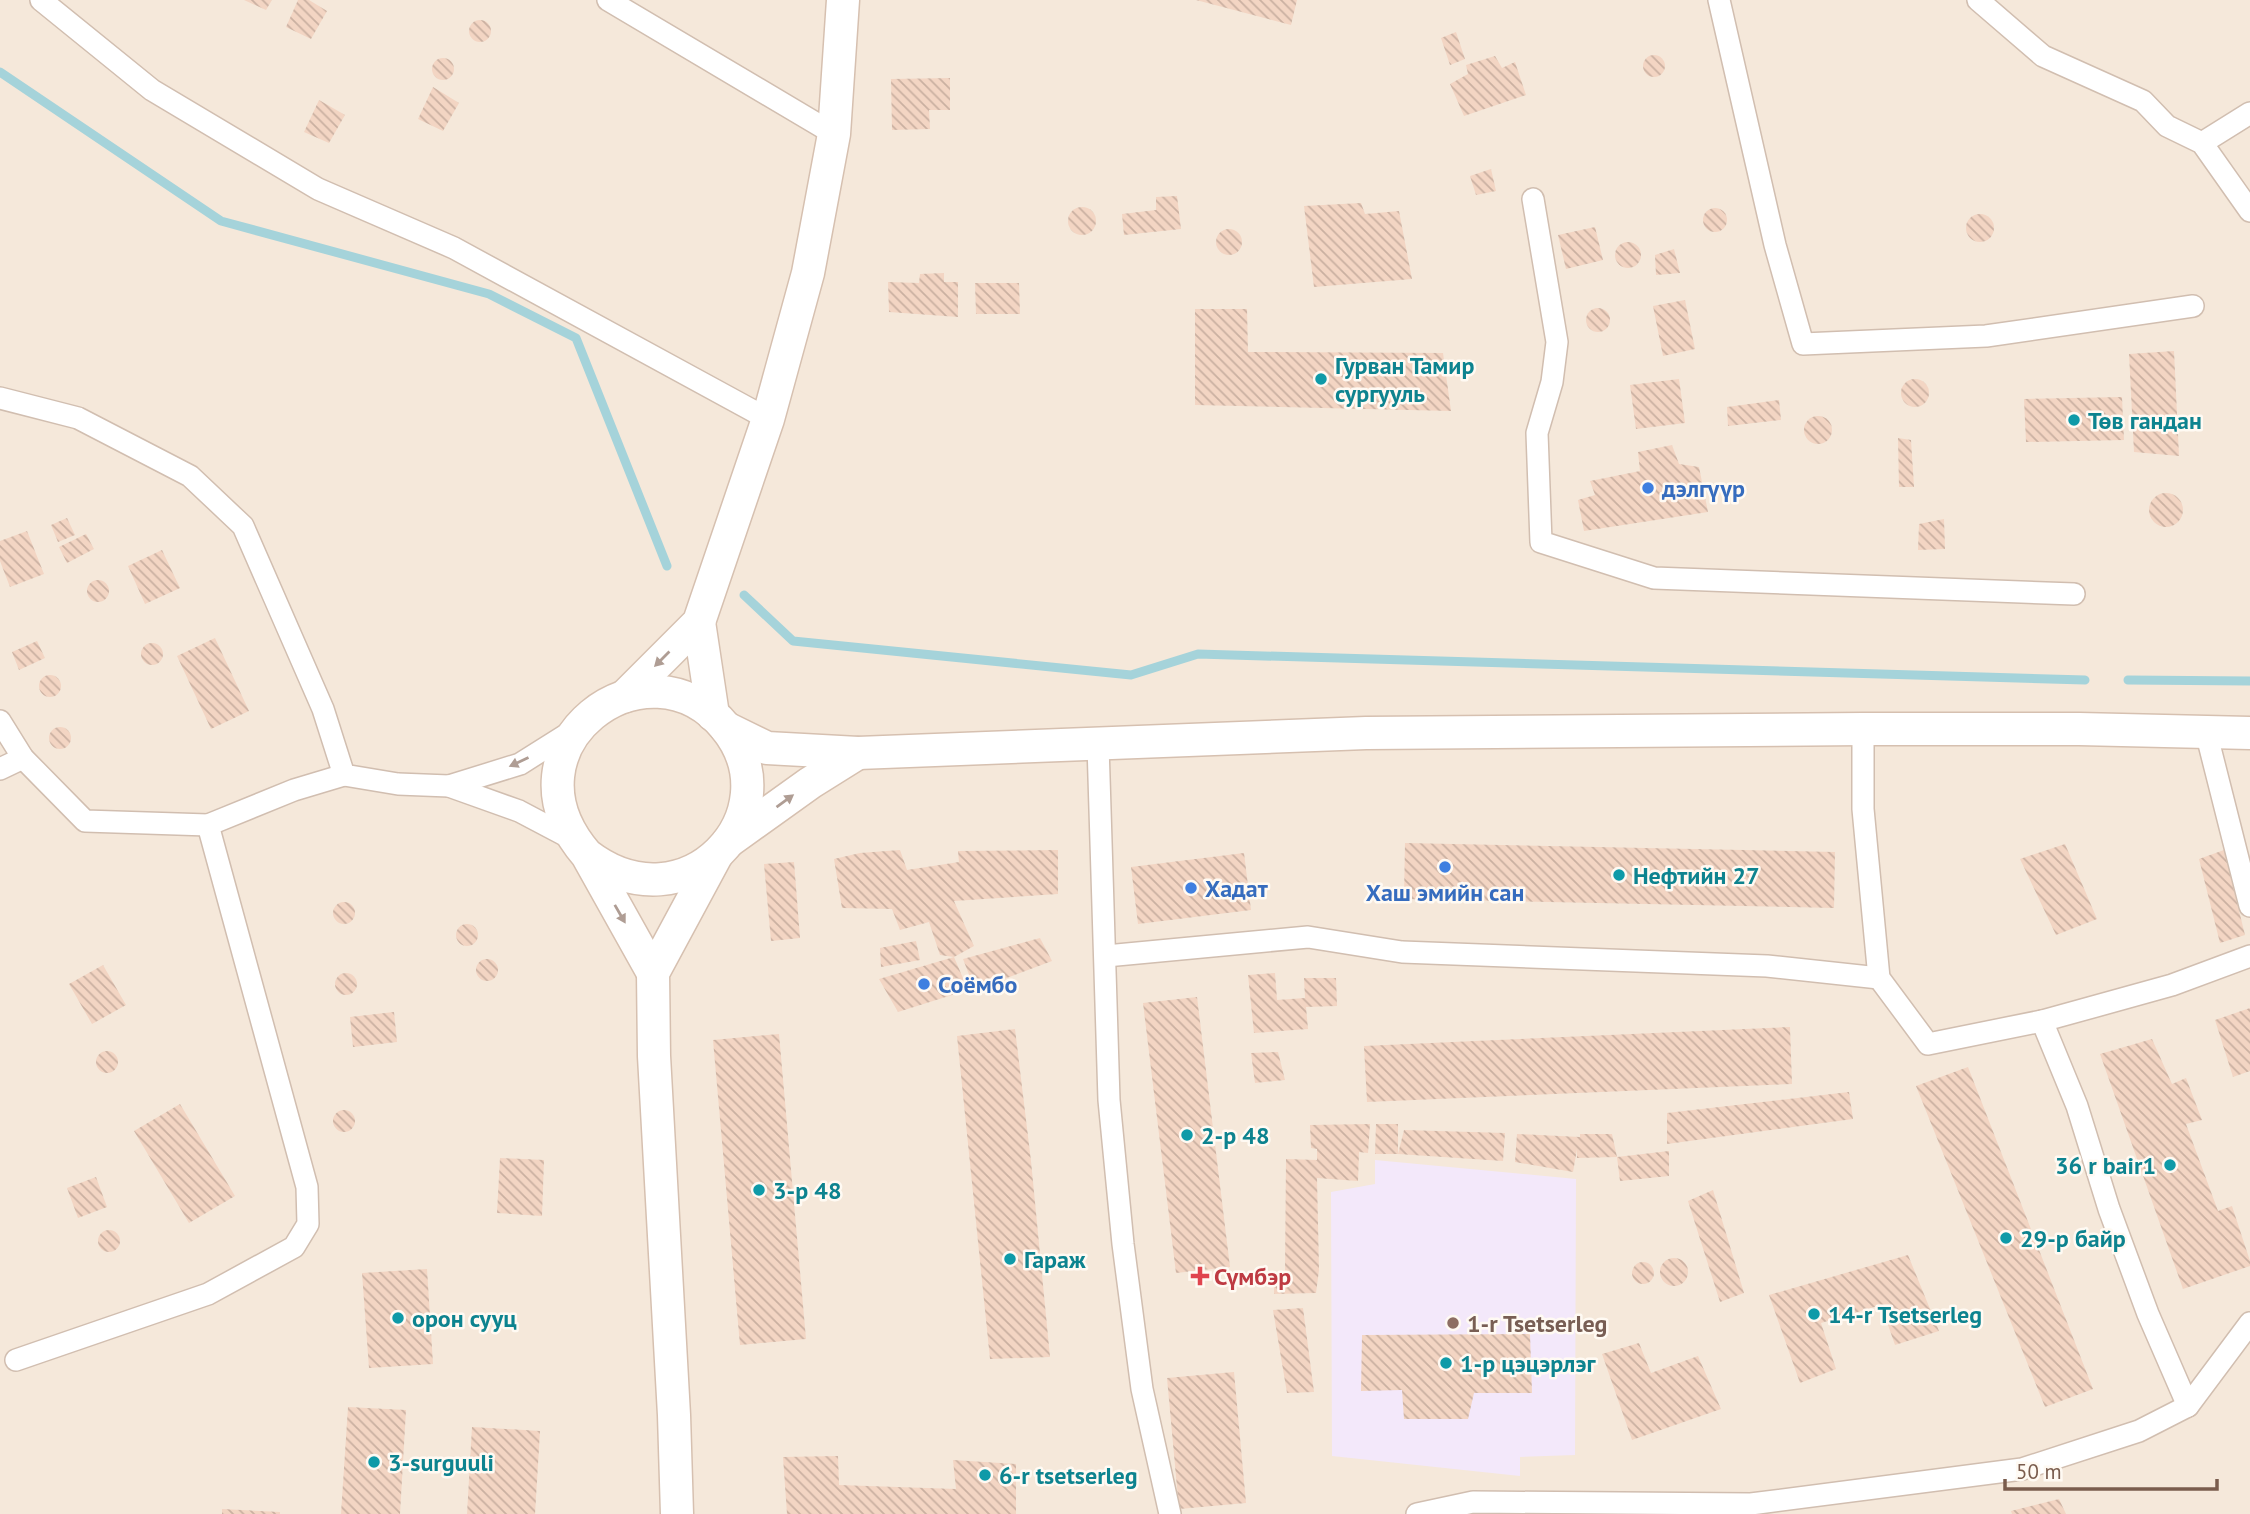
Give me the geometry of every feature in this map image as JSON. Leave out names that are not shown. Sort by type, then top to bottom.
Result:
[{"type":"street","points":[[41,0],[152,90],[318,189],[454,248],[768,419]]},
{"type":"street","points":[[608,0],[834,134]]},
{"type":"street","points":[[625,696],[699,622],[768,419],[808,273],[834,134],[843,0]]},
{"type":"street","points":[[1719,0],[1775,245],[1803,344],[1986,336],[2193,306]]},
{"type":"street","points":[[1978,0],[1992,15],[2043,55],[2143,101],[2166,126],[2202,143],[2250,211]]},
{"type":"street","points":[[2202,143],[2250,113]]},
{"type":"street","points":[[1533,199],[1557,342],[1552,383],[1538,433],[1541,542],[1654,578],[2074,594]]},
{"type":"street","points":[[0,398],[78,418],[190,476],[243,526],[323,709],[344,775]]},
{"type":"street","points":[[653,973],[742,813],[746,784],[744,764],[737,745],[719,721],[699,622]]},
{"type":"street","points":[[677,1514],[654,1056],[653,973],[564,823],[558,803],[560,763],[567,744],[591,714],[607,703],[643,692],[662,693],[680,697],[767,748],[858,753],[1366,733],[2079,729],[2250,733]]},
{"type":"street","points":[[0,722],[23,758],[85,821],[208,825],[294,790],[344,775],[398,784],[449,786],[519,811],[621,876],[661,881],[699,868],[810,783],[858,753]]},
{"type":"street","points":[[449,786],[520,764],[578,728]]},
{"type":"street","points":[[1863,729],[1863,809],[1879,978],[1928,1044],[2042,1021],[2172,985],[2250,956]]},
{"type":"street","points":[[2206,732],[2250,906]]},
{"type":"street","points":[[1098,745],[1109,1101],[1123,1244],[1142,1389],[1170,1514]]},
{"type":"street","points":[[0,769],[23,758]]},
{"type":"street","points":[[16,1360],[208,1294],[294,1247],[308,1224],[307,1187],[208,825]]},
{"type":"street","points":[[1106,956],[1308,937],[1402,952],[1768,966],[1879,978]]},
{"type":"street","points":[[2042,1021],[2077,1106],[2109,1209],[2148,1314],[2188,1406]]},
{"type":"street","points":[[1417,1514],[1473,1502],[1753,1509],[2022,1469],[2139,1431],[2188,1406],[2250,1323]]},
{"type":"shaded area","points":[[0,0],[2250,0],[2250,1514],[0,1514]]},
{"type":"shaded area","name":"1-r Tsetserleg","points":[[1375,1160],[1576,1179],[1575,1455],[1520,1457],[1520,1476],[1332,1456],[1331,1192],[1375,1184]]},
{"type":"building","points":[[244,0],[272,0],[266,10]]},
{"type":"building","points":[[298,0],[309,0],[327,11],[311,39],[286,27]]},
{"type":"building","points":[[1196,0],[1297,0],[1291,25]]},
{"type":"building","points":[[476,20],[484,20],[491,27],[491,35],[484,42],[476,42],[469,35],[469,27]]},
{"type":"building","points":[[1456,32],[1465,59],[1450,65],[1441,38]]},
{"type":"building","points":[[1654,55],[1662,58],[1665,66],[1662,74],[1654,77],[1646,74],[1643,66],[1646,58]]},
{"type":"building","points":[[1495,56],[1502,68],[1515,62],[1526,95],[1464,116],[1450,84],[1468,74],[1466,65]]},
{"type":"building","points":[[439,58],[447,58],[454,65],[454,73],[447,80],[439,80],[432,73],[432,65]]},
{"type":"building","points":[[950,78],[950,110],[929,110],[930,129],[892,130],[891,79]]},
{"type":"building","points":[[433,87],[459,103],[443,131],[418,119]]},
{"type":"building","points":[[319,100],[345,115],[329,143],[304,132]]},
{"type":"building","points":[[1491,169],[1496,191],[1476,195],[1470,176]]},
{"type":"building","points":[[1177,196],[1181,229],[1124,235],[1122,214],[1156,210],[1156,197]]},
{"type":"building","points":[[1361,203],[1365,214],[1399,211],[1412,279],[1314,287],[1304,206]]},
{"type":"building","points":[[1082,207],[1092,211],[1096,221],[1092,231],[1082,235],[1072,231],[1068,221],[1072,211]]},
{"type":"building","points":[[1715,208],[1726,215],[1727,220],[1720,231],[1715,232],[1704,225],[1703,220],[1710,209]]},
{"type":"building","points":[[1980,214],[1990,218],[1994,228],[1990,238],[1980,242],[1970,238],[1966,228],[1970,218]]},
{"type":"building","points":[[1595,227],[1603,260],[1566,269],[1558,235]]},
{"type":"building","points":[[1229,229],[1238,233],[1242,242],[1238,251],[1229,255],[1220,251],[1216,242],[1220,233]]},
{"type":"building","points":[[1628,242],[1637,246],[1641,255],[1637,264],[1628,268],[1619,264],[1615,255],[1619,246]]},
{"type":"building","points":[[1674,249],[1680,273],[1656,275],[1655,255]]},
{"type":"building","points":[[944,273],[944,282],[958,282],[958,317],[889,312],[888,282],[919,283],[920,274]]},
{"type":"building","points":[[975,283],[1019,283],[1020,314],[976,314]]},
{"type":"building","points":[[1685,300],[1695,349],[1663,356],[1653,306]]},
{"type":"building","points":[[1593,308],[1603,308],[1610,315],[1610,325],[1603,332],[1593,332],[1586,325],[1586,315]]},
{"type":"building","name":"Гурван Тамир сургууль","points":[[1195,309],[1247,309],[1248,352],[1443,353],[1451,411],[1195,405]]},
{"type":"building","points":[[2174,351],[2179,456],[2134,452],[2129,354]]},
{"type":"building","points":[[1679,379],[1685,423],[1636,429],[1630,385]]},
{"type":"building","points":[[1915,379],[1925,383],[1929,393],[1925,403],[1915,407],[1905,403],[1901,393],[1905,383]]},
{"type":"building","name":"Төв гандан","points":[[2122,397],[2124,440],[2026,442],[2024,399]]},
{"type":"building","points":[[1779,400],[1781,420],[1728,426],[1727,407]]},
{"type":"building","points":[[1818,416],[1828,420],[1832,430],[1828,440],[1818,444],[1808,440],[1804,430],[1808,420]]},
{"type":"building","points":[[1898,438],[1911,440],[1914,487],[1899,487]]},
{"type":"building","name":"дэлгүүр","points":[[1672,445],[1679,464],[1699,467],[1708,512],[1584,531],[1578,500],[1595,495],[1590,481],[1640,471],[1638,452]]},
{"type":"building","points":[[2166,493],[2178,498],[2183,510],[2178,522],[2166,527],[2154,522],[2149,510],[2154,498]]},
{"type":"building","points":[[67,518],[75,535],[58,542],[51,525]]},
{"type":"building","points":[[1944,519],[1945,549],[1918,550],[1919,524]]},
{"type":"building","points":[[27,531],[44,574],[10,587],[0,561],[0,541]]},
{"type":"building","points":[[86,534],[94,549],[67,563],[59,547]]},
{"type":"building","points":[[162,550],[180,588],[145,604],[128,566]]},
{"type":"building","points":[[98,580],[106,583],[109,591],[106,599],[98,602],[90,599],[87,591],[90,583]]},
{"type":"building","points":[[215,638],[249,711],[211,729],[177,656]]},
{"type":"building","points":[[37,641],[45,658],[19,670],[12,652]]},
{"type":"building","points":[[152,643],[160,646],[163,654],[160,662],[152,665],[144,662],[141,654],[144,646]]},
{"type":"building","points":[[50,675],[58,678],[61,686],[58,694],[50,697],[42,694],[39,686],[42,678]]},
{"type":"building","points":[[60,727],[68,730],[71,738],[68,746],[60,749],[52,746],[49,738],[52,730]]},
{"type":"building","name":"Нефтийн 27","points":[[1405,843],[1835,852],[1834,908],[1404,899]]},
{"type":"building","points":[[2065,844],[2097,919],[2056,935],[2020,859]]},
{"type":"building","points":[[900,850],[907,870],[959,862],[958,851],[1058,850],[1058,894],[954,901],[974,946],[954,957],[940,955],[929,922],[900,930],[892,909],[842,908],[834,859],[860,853]]},
{"type":"building","points":[[2224,850],[2245,935],[2220,943],[2199,859]]},
{"type":"building","name":"Хадат","points":[[1244,853],[1251,910],[1138,924],[1131,867]]},
{"type":"building","points":[[794,862],[800,938],[771,941],[764,864]]},
{"type":"building","points":[[344,902],[352,905],[355,913],[352,921],[344,924],[336,921],[333,913],[336,905]]},
{"type":"building","points":[[467,924],[475,927],[478,935],[475,943],[467,946],[459,943],[456,935],[459,927]]},
{"type":"building","points":[[1040,938],[1052,961],[975,990],[963,959]]},
{"type":"building","points":[[916,941],[920,960],[881,967],[880,948]]},
{"type":"building","name":"Соёмбо","points":[[954,957],[968,990],[898,1012],[879,979]]},
{"type":"building","points":[[487,959],[495,962],[498,970],[495,978],[487,981],[479,978],[476,970],[479,962]]},
{"type":"building","points":[[103,965],[126,1005],[92,1024],[69,984]]},
{"type":"building","points":[[346,973],[354,976],[357,984],[354,992],[346,995],[338,992],[335,984],[338,976]]},
{"type":"building","points":[[1275,973],[1277,1000],[1305,998],[1304,978],[1336,978],[1337,1006],[1306,1007],[1308,1029],[1254,1033],[1248,975]]},
{"type":"building","name":"2-р 48","points":[[1197,997],[1230,1267],[1176,1273],[1143,1003]]},
{"type":"building","points":[[2250,1008],[2250,1071],[2233,1077],[2215,1020]]},
{"type":"building","points":[[394,1012],[397,1042],[353,1047],[350,1017]]},
{"type":"building","points":[[1790,1027],[1792,1084],[1367,1102],[1364,1046]]},
{"type":"building","name":"Гараж","points":[[1015,1029],[1050,1357],[990,1359],[957,1036]]},
{"type":"building","name":"3-р 48","points":[[779,1034],[806,1339],[740,1345],[713,1040]]},
{"type":"building","name":"36 r bair1","points":[[2152,1039],[2172,1084],[2186,1078],[2202,1120],[2186,1124],[2218,1211],[2232,1206],[2250,1261],[2250,1266],[2183,1289],[2100,1054]]},
{"type":"building","points":[[107,1051],[115,1054],[118,1062],[115,1070],[107,1073],[99,1070],[96,1062],[99,1054]]},
{"type":"building","points":[[1278,1052],[1285,1080],[1255,1083],[1251,1053]]},
{"type":"building","name":"29-р байр","points":[[1968,1067],[2093,1389],[2045,1407],[1916,1086]]},
{"type":"building","points":[[1849,1092],[1853,1119],[1667,1144],[1667,1113]]},
{"type":"building","points":[[180,1104],[235,1196],[189,1223],[134,1131]]},
{"type":"building","points":[[344,1110],[352,1113],[355,1121],[352,1129],[344,1132],[336,1129],[333,1121],[336,1113]]},
{"type":"building","points":[[1370,1124],[1368,1153],[1359,1152],[1358,1181],[1317,1178],[1319,1270],[1316,1293],[1274,1294],[1274,1276],[1285,1273],[1286,1159],[1317,1160],[1317,1149],[1311,1148],[1310,1125]]},
{"type":"building","points":[[1376,1124],[1398,1124],[1398,1154],[1375,1154]]},
{"type":"building","points":[[1404,1130],[1505,1133],[1503,1161],[1398,1154]]},
{"type":"building","points":[[1517,1134],[1580,1137],[1580,1134],[1612,1134],[1617,1157],[1577,1158],[1577,1149],[1573,1172],[1515,1162]]},
{"type":"building","points":[[1669,1151],[1669,1176],[1620,1181],[1617,1157]]},
{"type":"building","points":[[500,1158],[544,1160],[542,1216],[497,1213]]},
{"type":"building","points":[[96,1177],[107,1207],[78,1218],[67,1188]]},
{"type":"building","points":[[1713,1190],[1744,1293],[1720,1302],[1688,1201]]},
{"type":"building","points":[[109,1230],[117,1233],[120,1241],[117,1249],[109,1252],[101,1249],[98,1241],[101,1233]]},
{"type":"building","name":"14-r Tsetserleg","points":[[1908,1255],[1939,1331],[1895,1345],[1881,1305],[1821,1323],[1836,1369],[1800,1383],[1769,1295]]},
{"type":"building","points":[[1674,1258],[1684,1262],[1688,1272],[1684,1282],[1674,1286],[1664,1282],[1660,1272],[1664,1262]]},
{"type":"building","points":[[1643,1262],[1651,1265],[1654,1273],[1651,1281],[1643,1284],[1635,1281],[1632,1273],[1635,1265]]},
{"type":"building","name":"орон сууц","points":[[427,1269],[433,1364],[369,1368],[362,1273]]},
{"type":"building","points":[[1303,1308],[1314,1392],[1287,1393],[1273,1310]]},
{"type":"building","name":"1-р цэцэрлэг","points":[[1530,1334],[1532,1393],[1474,1393],[1468,1419],[1404,1419],[1402,1390],[1361,1391],[1362,1335]]},
{"type":"building","points":[[1639,1343],[1651,1373],[1698,1356],[1721,1409],[1632,1440],[1602,1354]]},
{"type":"building","points":[[1234,1372],[1246,1503],[1179,1509],[1167,1378]]},
{"type":"building","name":"3-surguuli","points":[[348,1407],[406,1410],[400,1514],[341,1514]]},
{"type":"building","name":"3-surguuli","points":[[472,1427],[540,1431],[535,1514],[467,1514]]},
{"type":"building","name":"6-r tsetserleg","points":[[838,1456],[839,1485],[956,1489],[953,1460],[1016,1464],[1016,1514],[787,1514],[783,1457]]},
{"type":"building","points":[[2059,1499],[2066,1514],[2012,1514],[2011,1511]]},
{"type":"building","points":[[222,1509],[280,1512],[280,1514],[222,1514]]},
{"type":"waterway","points":[[0,72],[221,221],[489,294],[576,338],[667,566]]},
{"type":"waterway","points":[[744,595],[793,641],[1131,675],[1198,654],[2085,680]]},
{"type":"waterway","points":[[2128,680],[2250,681]]},
{"type":"place","name":"Гурван Тамир сургууль","points":[[1321,379]]},
{"type":"place","name":"Төв гандан","points":[[2074,420]]},
{"type":"place","name":"дэлгүүр","points":[[1648,488]]},
{"type":"place","name":"Хаш эмийн сан","points":[[1445,867]]},
{"type":"place","name":"Нефтийн 27","points":[[1619,875]]},
{"type":"place","name":"Хадат","points":[[1191,888]]},
{"type":"place","name":"Соёмбо","points":[[924,984]]},
{"type":"place","name":"2-р 48","points":[[1187,1135]]},
{"type":"place","name":"36 r bair1","points":[[2170,1165]]},
{"type":"place","name":"3-р 48","points":[[759,1190]]},
{"type":"place","name":"29-р байр","points":[[2006,1238]]},
{"type":"place","name":"Гараж","points":[[1010,1259]]},
{"type":"place","name":"Сүмбэр","points":[[1200,1276]]},
{"type":"place","name":"14-r Tsetserleg","points":[[1814,1314]]},
{"type":"place","name":"орон сууц","points":[[398,1318]]},
{"type":"place","name":"1-r Tsetserleg","points":[[1453,1323]]},
{"type":"place","name":"1-р цэцэрлэг","points":[[1446,1363]]},
{"type":"place","name":"3-surguuli","points":[[374,1462]]},
{"type":"place","name":"6-r tsetserleg","points":[[985,1475]]}]
